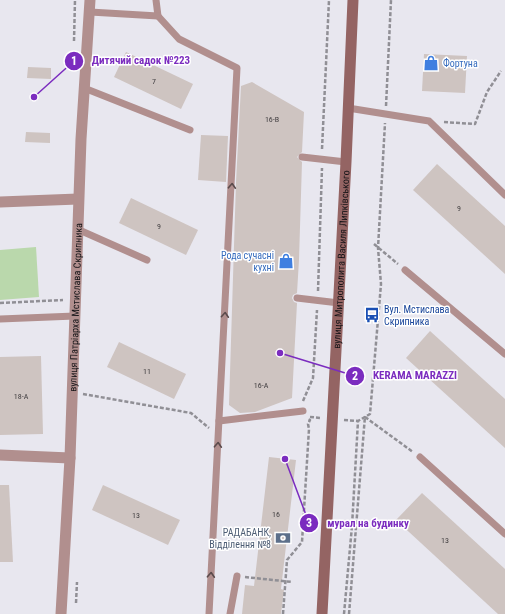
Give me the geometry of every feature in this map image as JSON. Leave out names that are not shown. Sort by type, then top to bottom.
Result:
[{"type":"main road","name":"вулиця Митрополита Василя Липківського","points":[[322,614],[346,162],[352,0]]},
{"type":"street","name":"вулиця Патріарха Мстислава Скрипника","points":[[61,614],[73,393],[78,199],[90,0]]},
{"type":"street","points":[[0,202],[78,199]]},
{"type":"street","points":[[0,455],[70,458]]},
{"type":"lane","points":[[156,0],[158,16],[179,40],[237,68],[236,152],[230,293],[218,435],[209,614]]},
{"type":"lane","points":[[90,12],[158,16]]},
{"type":"lane","points":[[84,88],[190,130]]},
{"type":"lane","points":[[348,108],[429,121],[505,195]]},
{"type":"lane","points":[[302,157],[346,162]]},
{"type":"lane","points":[[77,230],[147,260]]},
{"type":"lane","points":[[405,270],[505,354]]},
{"type":"lane","points":[[297,298],[339,302]]},
{"type":"lane","points":[[0,319],[75,316]]},
{"type":"lane","points":[[219,421],[303,411]]},
{"type":"lane","points":[[420,457],[505,534]]},
{"type":"lane","points":[[230,614],[237,576]]},
{"type":"path","points":[[344,614],[352,526],[358,421],[370,414],[381,284],[378,248],[391,0]]},
{"type":"path","points":[[429,121],[475,124],[487,92],[501,71]]},
{"type":"path","points":[[374,244],[405,270]]},
{"type":"path","points":[[0,303],[76,300]]},
{"type":"path","points":[[73,393],[191,413],[218,435]]},
{"type":"path","points":[[365,416],[420,457]]},
{"type":"path","points":[[349,614],[365,416]]},
{"type":"path","points":[[237,576],[292,582]]},
{"type":"green space","points":[[36,247],[39,297],[0,300],[0,250]]},
{"type":"building","points":[[126,52],[193,84],[181,109],[114,77]]},
{"type":"building","points":[[424,54],[467,56],[465,93],[422,91]]},
{"type":"building","points":[[28,67],[51,68],[51,79],[27,78]]},
{"type":"building","points":[[252,82],[304,112],[302,152],[297,157],[302,162],[299,260],[297,293],[293,295],[292,298],[294,302],[297,303],[292,398],[255,412],[240,413],[229,405],[236,182],[241,86]]},
{"type":"building","points":[[26,132],[50,133],[50,143],[25,142]]},
{"type":"building","points":[[201,135],[228,136],[226,182],[198,180]]},
{"type":"building","points":[[437,164],[505,226],[505,274],[413,190]]},
{"type":"building","points":[[131,198],[198,230],[186,255],[119,223]]},
{"type":"building","points":[[430,331],[505,399],[505,448],[406,358]]},
{"type":"building","points":[[119,342],[186,374],[174,399],[107,367]]},
{"type":"building","points":[[41,356],[43,434],[0,435],[0,357]]},
{"type":"building","points":[[269,457],[296,460],[281,589],[284,590],[281,614],[242,614],[245,585],[254,586]]},
{"type":"building","points":[[0,485],[9,485],[13,562],[0,562]]},
{"type":"building","points":[[103,485],[180,520],[168,545],[92,510]]},
{"type":"building","points":[[422,493],[505,569],[505,614],[498,614],[396,520]]},
{"type":"place","name":"Фортуна","points":[[431,63]]},
{"type":"place","name":"Дитячий садок №223","points":[[34,97]]},
{"type":"place","name":"Рода сучасні кухні","points":[[286,261]]},
{"type":"place","name":"Вул. Мстислава Скрипника","points":[[372,315]]},
{"type":"place","name":"KERAMA MARAZZI","points":[[280,353]]},
{"type":"place","name":"мурал на будинку","points":[[285,459]]},
{"type":"place","name":"РАДАБАНК, Відділення №8","points":[[283,538]]}]
